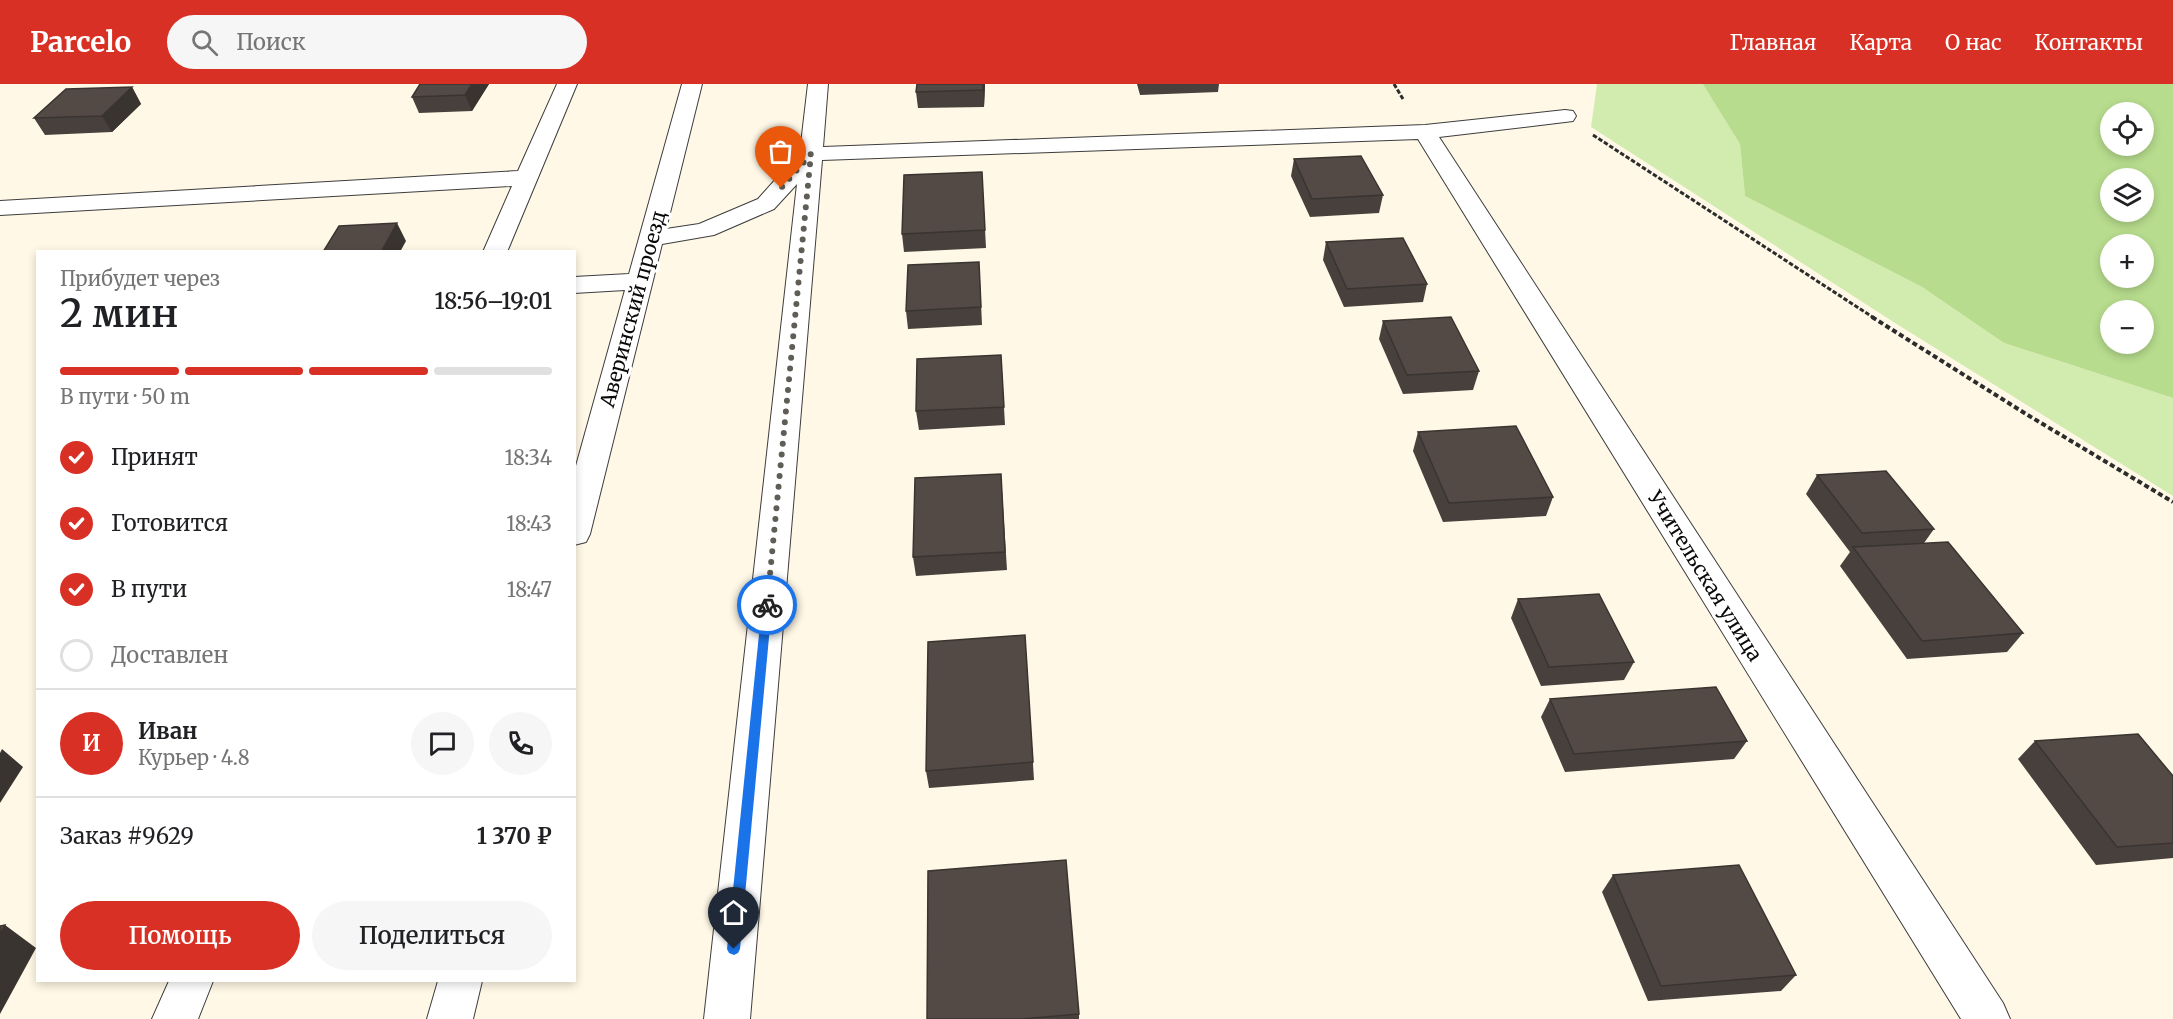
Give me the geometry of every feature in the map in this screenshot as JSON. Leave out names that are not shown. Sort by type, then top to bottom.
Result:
[{"type":"street","points":[[496,250],[567,84]]},
{"type":"street","name":"Аверинский проезд","points":[[576,526],[692,84]]},
{"type":"street","points":[[727,1019],[818,84]]},
{"type":"street","points":[[650,239],[705,230],[766,204],[811,154],[1425,132],[1564,116]]},
{"type":"street","name":"Учительская улица","points":[[1425,132],[1987,1019]]},
{"type":"street","points":[[0,208],[525,178]]},
{"type":"street","points":[[576,285],[639,281]]},
{"type":"street","points":[[175,1019],[191,982]]},
{"type":"street","points":[[450,1019],[459,982]]},
{"type":"path","points":[[1564,116],[1871,317],[2088,453],[2173,502]]},
{"type":"green space","points":[[1597,84],[1704,84],[1740,144],[1745,196],[1922,287],[2004,343],[2173,398],[2173,496],[1895,323],[1591,127]]},
{"type":"green space","points":[[1703,84],[2173,84],[2173,398],[2004,343],[1922,287],[1745,196],[1740,144]]},
{"type":"building","points":[[420,84],[472,84],[465,95],[412,97]]},
{"type":"building","points":[[917,84],[983,84],[983,90],[916,92]]},
{"type":"building","points":[[132,87],[102,116],[34,118],[66,89]]},
{"type":"building","points":[[1361,156],[1383,195],[1312,199],[1294,159]]},
{"type":"building","points":[[982,172],[985,230],[902,234],[904,175]]},
{"type":"building","points":[[397,223],[382,250],[324,250],[339,226]]},
{"type":"building","points":[[1403,238],[1427,284],[1347,289],[1326,242]]},
{"type":"building","points":[[979,262],[981,307],[906,311],[908,265]]},
{"type":"building","points":[[1451,317],[1479,371],[1407,375],[1383,321]]},
{"type":"building","points":[[1001,355],[1004,407],[916,411],[917,359]]},
{"type":"building","points":[[1516,426],[1553,497],[1449,503],[1418,432]]},
{"type":"building","points":[[1886,471],[1934,529],[1862,533],[1817,475]]},
{"type":"building","points":[[1001,474],[1005,552],[913,557],[915,478]]},
{"type":"building","points":[[1948,542],[2023,633],[1922,641],[1853,547]]},
{"type":"building","points":[[1599,594],[1634,662],[1549,667],[1518,599]]},
{"type":"building","points":[[1025,635],[1033,762],[926,771],[928,642]]},
{"type":"building","points":[[1716,687],[1747,741],[1574,754],[1550,699]]},
{"type":"building","points":[[2138,734],[2173,776],[2173,843],[2117,847],[2035,741]]},
{"type":"building","points":[[1066,860],[1079,1014],[1021,1019],[927,1019],[928,871]]},
{"type":"building","points":[[1739,865],[1796,975],[1661,986],[1613,875]]},
{"type":"way so far","points":[[767,605],[811,154],[781,188]]},
{"type":"route","points":[[734,949],[767,605]]}]
